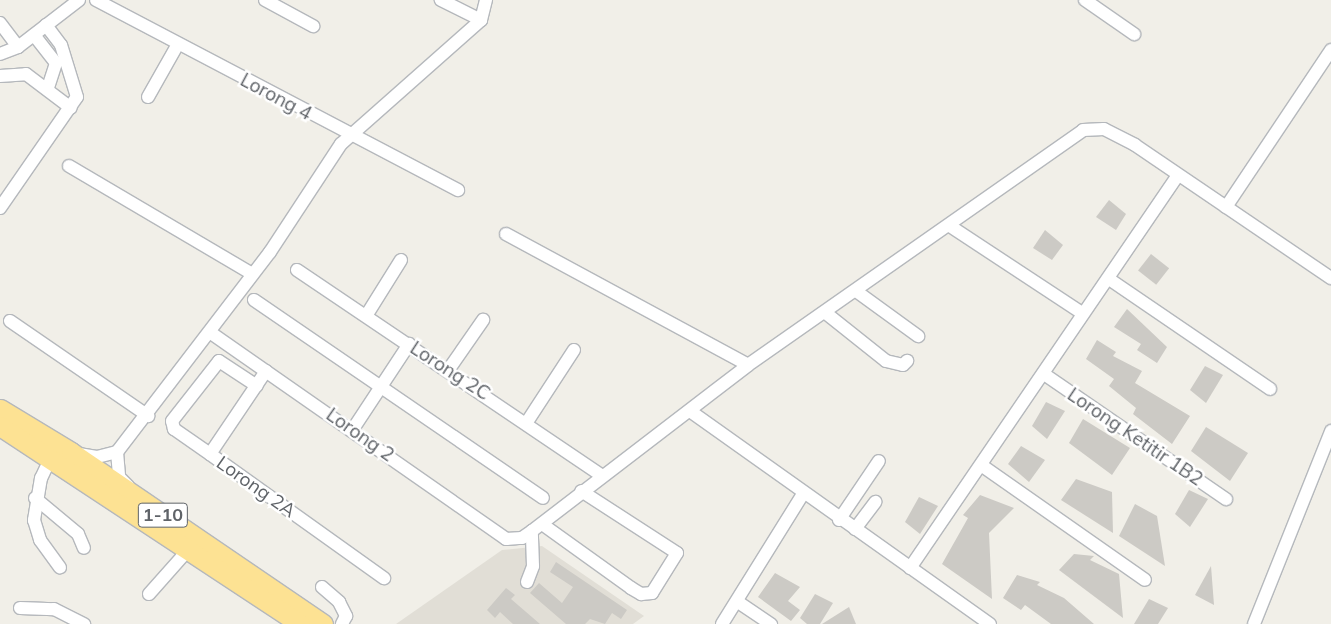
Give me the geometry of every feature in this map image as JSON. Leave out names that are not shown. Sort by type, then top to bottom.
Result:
[{"type":"highway","name":"1-10","points":[[0,409],[71,452],[323,624]]},
{"type":"highway","name":"1-10","points":[[0,426],[51,457],[300,624]]},
{"type":"street","points":[[0,54],[18,47],[79,0]]},
{"type":"street","name":"Lorong 4","points":[[96,0],[349,136],[458,190]]},
{"type":"street","points":[[265,0],[313,26]]},
{"type":"street","points":[[442,0],[481,20]]},
{"type":"street","points":[[71,452],[97,457],[117,452],[148,416],[211,333],[349,136],[481,20],[486,0]]},
{"type":"street","points":[[1085,0],[1134,34]]},
{"type":"street","points":[[0,23],[18,47]]},
{"type":"street","points":[[0,208],[71,108],[77,91],[61,45],[46,25]]},
{"type":"street","points":[[34,35],[56,63],[47,90]]},
{"type":"street","points":[[148,97],[178,44]]},
{"type":"street","points":[[1226,207],[1331,50]]},
{"type":"street","points":[[0,76],[26,74],[71,108]]},
{"type":"street","points":[[527,582],[533,566],[537,527],[581,491],[748,366],[827,314],[856,291],[1083,130],[1104,129],[1226,207],[1331,278]]},
{"type":"street","points":[[69,166],[252,274]]},
{"type":"street","points":[[910,568],[1044,374],[1082,313],[1109,279],[1177,176]]},
{"type":"street","points":[[950,226],[1082,313]]},
{"type":"street","points":[[506,234],[748,366]]},
{"type":"street","points":[[366,316],[402,260]]},
{"type":"street","name":"Lorong 2C","points":[[297,270],[449,369],[601,475]]},
{"type":"street","points":[[1109,279],[1270,389]]},
{"type":"street","points":[[856,291],[918,336]]},
{"type":"street","points":[[254,300],[543,498]]},
{"type":"street","points":[[827,314],[886,361],[903,366],[907,361]]},
{"type":"street","points":[[10,320],[148,416]]},
{"type":"street","points":[[449,369],[483,320]]},
{"type":"street","name":"Lorong 2","points":[[211,333],[353,429],[506,539],[522,538],[537,527]]},
{"type":"street","points":[[353,429],[409,344]]},
{"type":"street","points":[[527,422],[574,350]]},
{"type":"street","points":[[210,454],[174,429],[172,421],[219,361],[257,386]]},
{"type":"street","name":"Lorong 2A","points":[[266,371],[210,454],[384,578]]},
{"type":"street","name":"Lorong Ketitir 1B2","points":[[1044,374],[1226,499]]},
{"type":"street","points":[[690,411],[839,520],[855,529],[990,624]]},
{"type":"street","points":[[1254,624],[1331,431]]},
{"type":"street","points":[[117,452],[120,477],[140,500]]},
{"type":"street","points":[[51,457],[35,498],[34,520],[40,540],[60,568]]},
{"type":"street","points":[[839,520],[879,461]]},
{"type":"street","points":[[981,465],[1145,580]]},
{"type":"street","points":[[537,527],[641,594],[652,593],[677,553],[581,491]]},
{"type":"street","points":[[722,624],[738,602],[803,494]]},
{"type":"street","points":[[35,498],[78,534],[84,548]]},
{"type":"street","points":[[855,529],[875,502]]},
{"type":"street","points":[[149,594],[188,549]]},
{"type":"street","points":[[322,587],[339,602],[346,616],[342,624]]},
{"type":"street","points":[[738,602],[771,624]]},
{"type":"street","points":[[20,608],[54,609],[84,624]]},
{"type":"shaded area","points":[[542,546],[644,616],[633,624],[396,624],[502,550]]},
{"type":"building","points":[[1109,200],[1126,214],[1116,230],[1096,217]]},
{"type":"building","points":[[1045,230],[1063,245],[1052,260],[1033,248]]},
{"type":"building","points":[[1151,254],[1169,268],[1156,285],[1138,271]]},
{"type":"building","points":[[1127,309],[1167,347],[1157,363],[1137,350],[1141,344],[1114,327]]},
{"type":"building","points":[[1097,340],[1116,352],[1113,356],[1142,371],[1135,383],[1190,416],[1172,444],[1133,414],[1136,408],[1109,386],[1114,379],[1086,359]]},
{"type":"building","points":[[1205,366],[1223,375],[1206,403],[1190,390]]},
{"type":"building","points":[[1046,402],[1065,411],[1047,439],[1032,426]]},
{"type":"building","points":[[1083,419],[1130,448],[1112,475],[1069,443]]},
{"type":"building","points":[[1206,427],[1248,453],[1230,481],[1191,451]]},
{"type":"building","points":[[1021,446],[1045,460],[1029,482],[1008,464]]},
{"type":"building","points":[[1076,479],[1112,492],[1113,533],[1061,500]]},
{"type":"building","points":[[1189,490],[1208,499],[1190,527],[1175,514]]},
{"type":"building","points":[[980,495],[1014,508],[989,533],[992,599],[942,564],[968,518],[963,515]]},
{"type":"building","points":[[919,497],[938,506],[920,534],[905,522]]},
{"type":"building","points":[[1135,504],[1157,516],[1165,566],[1119,536]]},
{"type":"building","points":[[1074,554],[1094,556],[1090,560],[1119,574],[1123,618],[1059,570]]},
{"type":"building","points":[[556,562],[627,610],[621,619],[612,613],[605,624],[590,619],[585,624],[566,624],[530,593],[539,583],[562,603],[573,587],[550,572]]},
{"type":"building","points":[[1211,566],[1214,605],[1195,595]]},
{"type":"building","points":[[775,573],[800,587],[788,601],[800,610],[791,621],[758,597]]},
{"type":"building","points":[[1017,575],[1040,582],[1037,585],[1064,598],[1094,624],[1051,624],[1025,605],[1021,610],[1003,598]]},
{"type":"building","points":[[506,588],[515,595],[511,599],[540,624],[513,624],[500,612],[495,618],[487,610]]},
{"type":"building","points":[[815,594],[833,603],[820,624],[807,624],[800,618]]},
{"type":"building","points":[[1149,599],[1168,608],[1158,624],[1134,624]]},
{"type":"building","points":[[849,607],[856,624],[822,624]]}]
